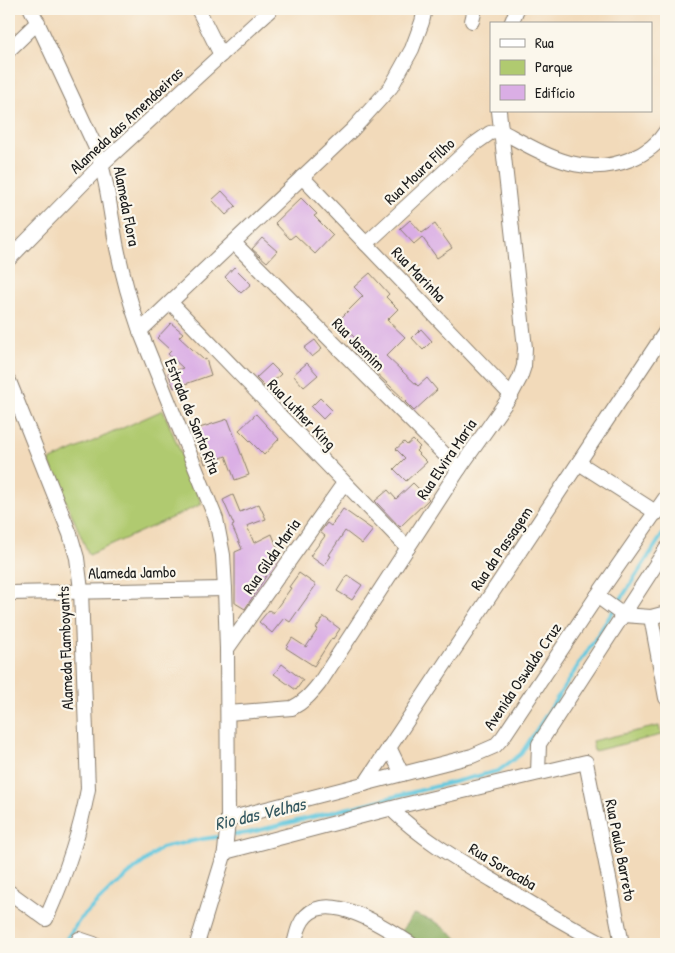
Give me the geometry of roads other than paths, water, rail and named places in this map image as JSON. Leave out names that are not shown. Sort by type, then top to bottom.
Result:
[{"type":"street","name":"Alameda Flora","points":[[31,9],[102,164],[123,274],[140,331]]},
{"type":"street","points":[[198,9],[221,56]]},
{"type":"street","name":"Alameda das Amendoeiras","points":[[9,259],[102,164],[271,9]]},
{"type":"street","points":[[140,331],[353,129],[391,87],[412,50],[425,9]]},
{"type":"street","points":[[512,22],[517,9]]},
{"type":"street","points":[[9,50],[38,22]]},
{"type":"street","name":"Rua Elvira Maria","points":[[228,713],[292,708],[305,700],[319,684],[459,469],[511,395],[522,372],[525,348],[499,112]]},
{"type":"street","points":[[501,131],[546,155],[573,164],[595,168],[618,165],[645,154],[663,137],[666,131]]},
{"type":"street","name":"Rua Moura FIlho","points":[[366,244],[473,145],[490,133],[501,131]]},
{"type":"street","name":"Rua Marinha","points":[[302,177],[511,395]]},
{"type":"street","name":"Rua Jasmim","points":[[234,243],[459,469]]},
{"type":"street","name":"Rua Luther King","points":[[171,303],[408,548]]},
{"type":"street","name":"Estrada de Santa Rita","points":[[140,331],[216,520],[221,538],[227,648],[228,822],[225,848],[198,944]]},
{"type":"street","name":"Rua da Passagem","points":[[365,784],[666,331]]},
{"type":"street","name":"Alameda Flamboyants","points":[[9,381],[70,534],[77,558],[81,590],[88,789],[83,820],[76,844],[64,879],[46,919],[9,892]]},
{"type":"street","points":[[579,463],[656,513]]},
{"type":"street","name":"Rua Gilda Maria","points":[[227,648],[344,483]]},
{"type":"street","name":"Avenida Oswaldo Cruz","points":[[228,822],[472,756],[495,746],[602,599],[666,498]]},
{"type":"street","points":[[225,848],[391,809],[537,770],[539,744],[621,613],[666,549]]},
{"type":"street","name":"Alameda Jambo","points":[[9,593],[81,590],[225,589]]},
{"type":"street","points":[[602,599],[621,613],[651,617],[666,613]]},
{"type":"street","points":[[651,617],[666,698]]},
{"type":"street","points":[[389,747],[402,774]]},
{"type":"street","name":"Rua Paulo Barreto","points":[[537,770],[586,762],[622,944]]},
{"type":"street","name":"Rua Sorocaba","points":[[391,809],[436,847],[603,944]]},
{"type":"street","points":[[294,944],[300,925],[306,916],[315,909],[327,906],[348,910],[390,930],[411,944]]},
{"type":"street","points":[[79,939],[94,944]]},
{"type":"waterway","name":"Rio das Velhas","points":[[63,944],[80,919],[114,886],[161,848],[202,839],[248,833],[498,771],[521,754],[666,529]]}]
